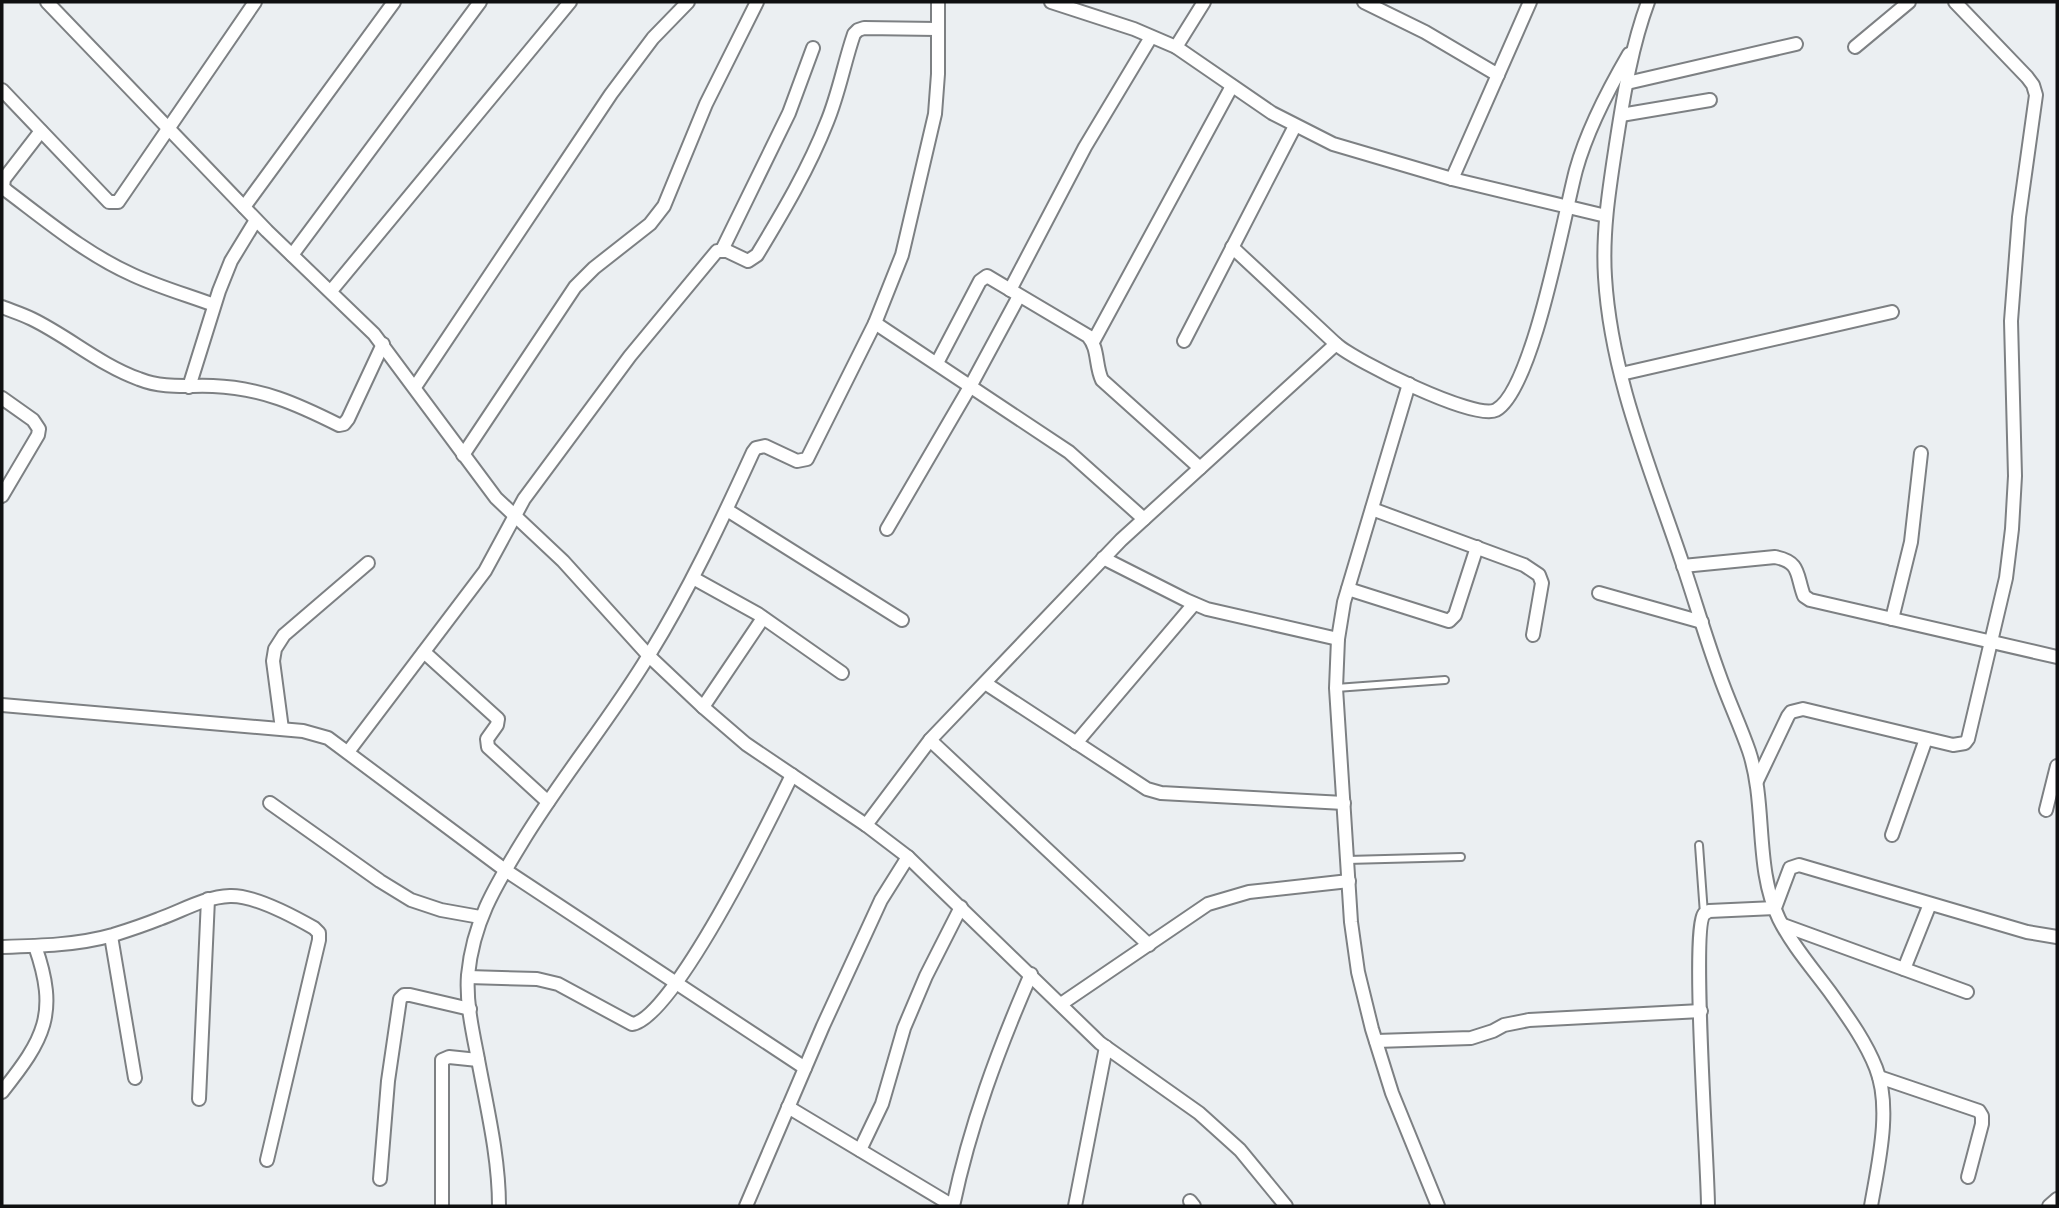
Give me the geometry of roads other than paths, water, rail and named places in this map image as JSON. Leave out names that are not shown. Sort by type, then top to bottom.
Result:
[{"type":"street","points":[[47,2],[170,127],[256,220],[383,344],[496,498],[563,561],[649,656],[746,744],[866,825],[908,858],[1106,1047],[1199,1113],[1240,1150],[1286,1206]]},
{"type":"street","points":[[2,90],[113,204],[121,199],[255,2]]},
{"type":"street","points":[[244,207],[394,2]]},
{"type":"street","points":[[292,255],[480,2]]},
{"type":"street","points":[[331,291],[570,2]]},
{"type":"street","points":[[415,387],[611,94],[653,38],[688,2]]},
{"type":"street","points":[[463,455],[575,287],[594,268],[650,224],[664,206],[706,104],[757,2]]},
{"type":"street","points":[[499,1206],[492,1134],[470,1009],[468,977],[480,917],[505,870],[548,802],[649,656],[693,578],[756,448],[765,446],[797,461],[807,459],[875,323],[902,255],[934,114],[938,74],[938,2]]},
{"type":"street","points":[[1051,2],[1176,47],[1295,126],[1333,144],[1452,179],[1606,216]]},
{"type":"street","points":[[1176,47],[1204,2]]},
{"type":"street","points":[[1364,2],[1425,32],[1498,75]]},
{"type":"street","points":[[1452,179],[1530,2]]},
{"type":"street","points":[[1647,2],[1620,115],[1606,216],[1605,278],[1621,374],[1631,417],[1757,781],[1767,883],[1775,908],[1783,925],[1859,1034],[1879,1077],[1883,1095],[1883,1117],[1871,1206]]},
{"type":"street","points":[[1856,47],[1909,2]]},
{"type":"street","points":[[1757,781],[1788,716],[1796,710],[1803,709],[1953,745],[1965,743],[1992,642],[2006,578],[2012,529],[2015,476],[2011,321],[2021,206],[2036,95],[2027,77],[1955,2]]},
{"type":"street","points":[[722,250],[748,261],[757,255],[789,201],[822,132],[843,76],[852,40],[858,30],[937,29]]},
{"type":"street","points":[[887,529],[971,385],[1085,147],[1151,37]]},
{"type":"street","points":[[1232,247],[1336,344],[1364,364],[1480,412],[1493,412],[1505,403],[1514,387],[1551,282],[1576,169],[1611,84],[1636,42]]},
{"type":"street","points":[[1627,83],[1796,44]]},
{"type":"street","points":[[348,752],[485,571],[514,516],[630,356],[712,255],[722,250],[789,113],[813,48]]},
{"type":"street","points":[[1093,342],[1233,86]]},
{"type":"street","points":[[1620,115],[1710,100]]},
{"type":"street","points":[[1184,341],[1295,126]]},
{"type":"street","points":[[41,131],[4,179],[3,187],[99,257],[132,275],[214,305]]},
{"type":"street","points":[[190,387],[214,305],[231,261],[256,220]]},
{"type":"street","points":[[937,363],[980,281],[987,276],[1081,331],[1093,342],[1102,380],[1200,468]]},
{"type":"street","points":[[2,307],[32,319],[112,367],[139,379],[162,386],[213,386],[257,392],[314,411],[340,425],[348,419],[383,344]]},
{"type":"street","points":[[1621,374],[1892,312]]},
{"type":"street","points":[[875,323],[1069,452],[1144,519]]},
{"type":"street","points":[[866,825],[930,740],[1103,558],[1336,344]]},
{"type":"street","points":[[1409,384],[1348,589],[1338,639],[1336,688],[1347,860],[1358,972],[1392,1093],[1438,1206]]},
{"type":"street","points":[[2,398],[33,420],[39,429],[2,496]]},
{"type":"street","points":[[1892,619],[1911,542],[1921,453]]},
{"type":"street","points":[[1372,509],[1524,565],[1539,575],[1542,591],[1533,635]]},
{"type":"street","points":[[727,510],[902,620]]},
{"type":"street","points":[[1348,589],[1449,621],[1455,615],[1477,547]]},
{"type":"street","points":[[1683,566],[1775,557],[1784,559],[1791,562],[1796,569],[1804,596],[1810,600],[2057,657]]},
{"type":"street","points":[[1103,558],[1194,604],[1228,615],[1338,639]]},
{"type":"street","points":[[282,729],[274,673],[275,649],[284,635],[368,563]]},
{"type":"street","points":[[693,578],[763,618],[842,673]]},
{"type":"street","points":[[1599,593],[1702,621]]},
{"type":"street","points":[[1076,743],[1194,604]]},
{"type":"street","points":[[703,707],[763,618]]},
{"type":"street","points":[[424,652],[496,716],[498,722],[487,739],[488,747],[548,802]]},
{"type":"street","points":[[985,683],[1147,789],[1161,793],[1344,803]]},
{"type":"street","points":[[2,705],[317,733],[348,752],[505,870],[804,1068]]},
{"type":"street","points":[[1892,835],[1926,738]]},
{"type":"street","points":[[930,740],[1149,945]]},
{"type":"street","points":[[2046,810],[2057,766]]},
{"type":"street","points":[[468,977],[537,979],[558,984],[632,1024],[644,1020],[676,983],[717,920],[792,775]]},
{"type":"street","points":[[270,803],[411,900],[441,910],[480,917]]},
{"type":"street","points":[[746,1206],[804,1068],[881,900],[908,858]]},
{"type":"street","points":[[1775,908],[1788,872],[1794,866],[2028,932],[2057,937]]},
{"type":"street","points":[[1061,1004],[1208,904],[1249,892],[1349,880]]},
{"type":"street","points":[[2,947],[81,942],[111,936],[208,899],[233,896],[254,900],[307,924],[319,933],[267,1160]]},
{"type":"street","points":[[199,1099],[208,899]]},
{"type":"street","points":[[1904,969],[1930,904]]},
{"type":"street","points":[[860,1150],[881,1104],[904,1028],[926,976],[961,907]]},
{"type":"street","points":[[1708,1206],[1699,926],[1704,914],[1709,911],[1775,908]]},
{"type":"street","points":[[1783,925],[1967,992]]},
{"type":"street","points":[[111,936],[135,1077]]},
{"type":"street","points":[[2,1092],[35,1048],[43,1029],[47,989],[35,946]]},
{"type":"street","points":[[788,1107],[953,1206],[962,1162],[995,1057],[1031,974]]},
{"type":"street","points":[[380,1179],[384,1113],[400,999],[404,995],[410,995],[470,1009]]},
{"type":"street","points":[[1376,1041],[1471,1038],[1482,1036],[1504,1025],[1529,1020],[1701,1011]]},
{"type":"street","points":[[1075,1206],[1106,1047]]},
{"type":"street","points":[[442,1206],[442,1060],[449,1057],[478,1060]]},
{"type":"street","points":[[1879,1077],[1979,1111],[1982,1124],[1968,1177]]},
{"type":"street","points":[[2049,1206],[2057,1199]]},
{"type":"lane","points":[[1336,688],[1445,680]]},
{"type":"lane","points":[[1699,845],[1704,914]]},
{"type":"lane","points":[[1347,860],[1461,857]]}]
